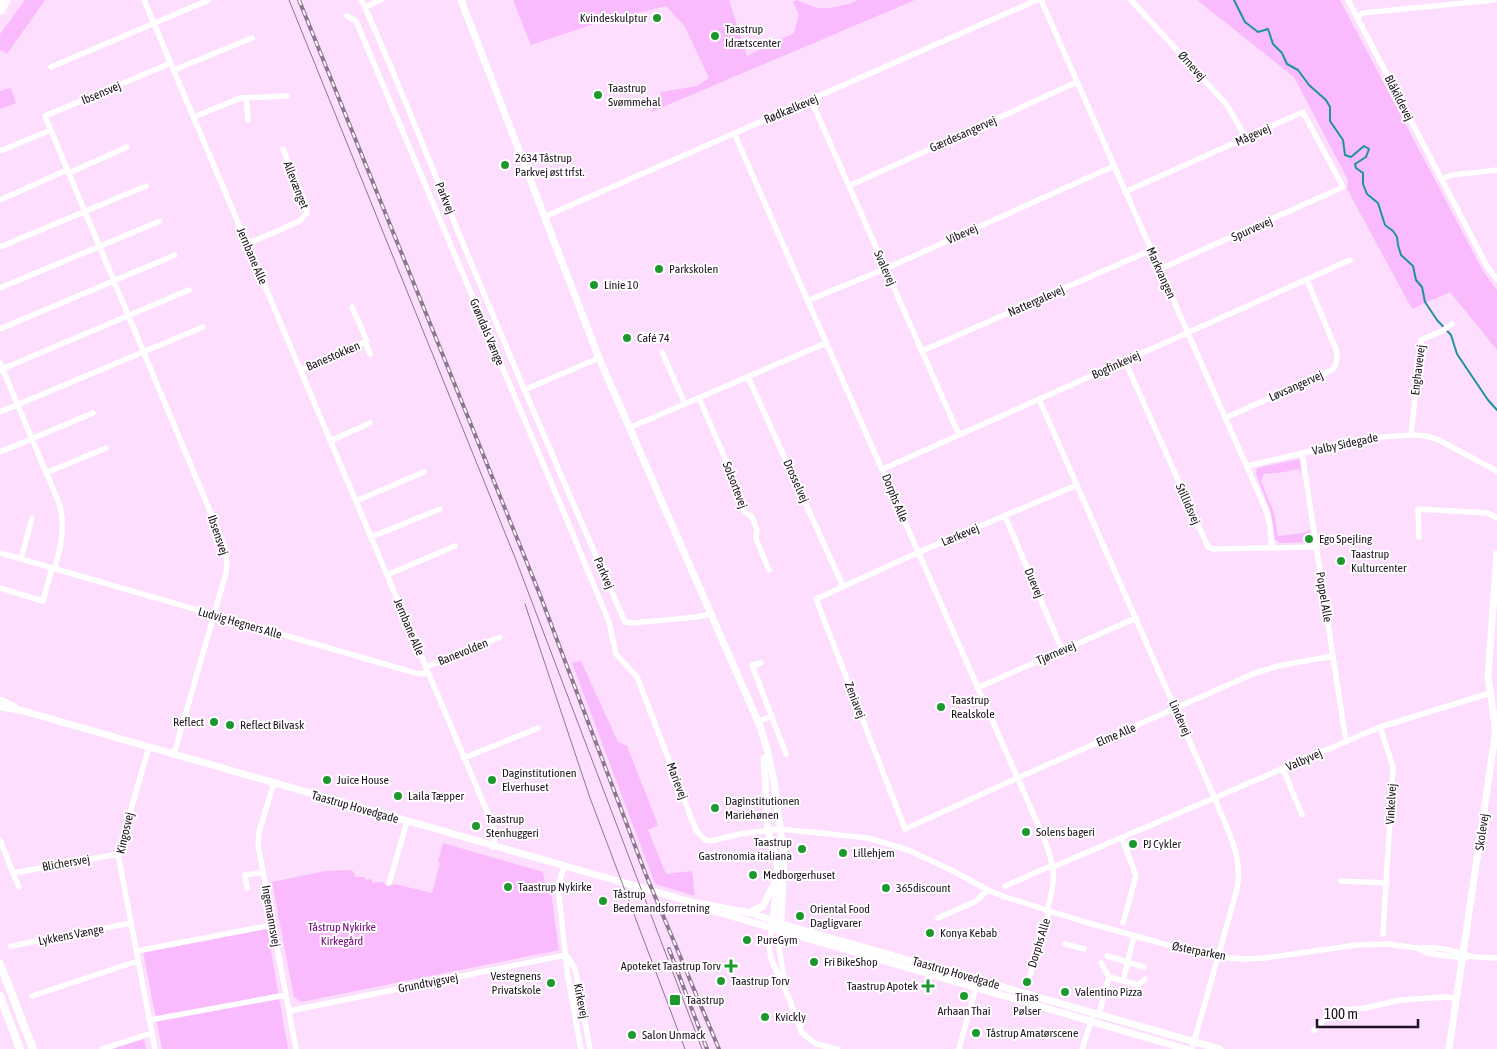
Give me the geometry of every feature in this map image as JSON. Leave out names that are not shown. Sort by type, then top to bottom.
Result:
[{"type":"highway","points":[[0,10],[6,0]]},
{"type":"main road","points":[[0,964],[33,1049]]},
{"type":"main road","points":[[0,996],[20,1049]]},
{"type":"street","name":"Jernbane Alle","points":[[144,0],[495,830],[494,847]]},
{"type":"street","points":[[51,67],[210,0]]},
{"type":"street","name":"Parkvej","points":[[381,0],[364,4],[401,87],[462,242],[524,390],[625,622],[633,624],[711,614]]},
{"type":"street","points":[[460,0],[599,358],[760,726],[774,781],[784,858],[780,958],[786,993]]},
{"type":"street","name":"Rødkælkevej","points":[[544,217],[1037,0]]},
{"type":"street","name":"Markvangen","points":[[1041,0],[1266,510],[1272,548]]},
{"type":"street","name":"Ørnevej","points":[[1131,0],[1226,105],[1246,138]]},
{"type":"street","name":"Blåkildevej","points":[[1348,0],[1488,268],[1497,279]]},
{"type":"street","points":[[1356,17],[1363,13],[1494,0]]},
{"type":"street","name":"Grøndals Vænge","points":[[347,16],[356,21],[567,520],[609,622],[616,654]]},
{"type":"street","points":[[174,70],[252,38]]},
{"type":"street","name":"Ibsensvej","points":[[171,63],[45,116],[225,547],[226,573],[174,754]]},
{"type":"street","name":"Gærdesangervej","points":[[849,186],[1077,82]]},
{"type":"street","points":[[194,117],[240,98],[287,96]]},
{"type":"street","points":[[246,98],[248,120]]},
{"type":"street","name":"Svalevej","points":[[811,100],[959,435]]},
{"type":"street","name":"Mågevej","points":[[1126,192],[1303,112],[1343,187]]},
{"type":"street","points":[[0,151],[51,130]]},
{"type":"street","name":"Dorphs Alle","points":[[734,133],[1044,838],[1053,866],[1053,886],[1030,975]]},
{"type":"street","points":[[2,199],[127,147]]},
{"type":"street","name":"Allevænget","points":[[247,244],[300,221],[307,213],[307,207],[282,149]]},
{"type":"street","name":"Vibevej","points":[[809,300],[886,269],[1114,166]]},
{"type":"street","points":[[1441,179],[1453,175],[1497,170]]},
{"type":"street","points":[[0,247],[146,186]]},
{"type":"street","name":"Spurvevej","points":[[1160,270],[1343,187]]},
{"type":"street","points":[[0,288],[160,221]]},
{"type":"street","name":"Nattergalevej","points":[[922,352],[1151,250]]},
{"type":"street","points":[[0,329],[175,256]]},
{"type":"street","name":"Bogfinkevej","points":[[883,469],[1350,260]]},
{"type":"street","name":"Løvsangervej","points":[[1225,418],[1332,370],[1336,366],[1337,352],[1307,280]]},
{"type":"street","points":[[1,370],[189,290]]},
{"type":"street","name":"Banestokken","points":[[352,307],[370,354]]},
{"type":"street","points":[[0,412],[203,326]]},
{"type":"street","name":"Enghavevej","points":[[1411,435],[1421,340],[1448,327]]},
{"type":"street","name":"Banestokken","points":[[301,370],[365,342]]},
{"type":"street","points":[[629,428],[826,343]]},
{"type":"street","points":[[662,352],[685,404]]},
{"type":"street","points":[[524,390],[599,358]]},
{"type":"street","name":"Stillidsvej","points":[[1125,361],[1205,544],[1213,549],[1316,547]]},
{"type":"street","points":[[0,362],[1,370],[18,404],[59,503],[62,515],[63,537],[42,601],[0,588]]},
{"type":"street","name":"Drosselvej","points":[[748,377],[843,586]]},
{"type":"street","name":"Solsortevej","points":[[699,398],[731,472],[732,483],[745,512],[752,517],[757,529],[756,539],[768,570]]},
{"type":"street","name":"Lindevej","points":[[1039,399],[1215,798],[1234,847],[1239,869],[1237,889],[1197,1046]]},
{"type":"street","points":[[0,452],[92,413]]},
{"type":"street","points":[[330,441],[370,423]]},
{"type":"street","name":"Valby Sidegade","points":[[1246,466],[1368,438],[1411,435],[1426,436],[1440,440],[1497,471]]},
{"type":"street","points":[[46,473],[106,448]]},
{"type":"street","name":"Poppel Alle","points":[[1302,453],[1346,742]]},
{"type":"street","points":[[356,501],[424,472]]},
{"type":"street","name":"Lærkevej","points":[[843,586],[1077,485]]},
{"type":"street","points":[[371,537],[440,509]]},
{"type":"street","points":[[1419,537],[1418,509],[1488,513],[1497,518]]},
{"type":"street","name":"Duevej","points":[[1005,516],[1062,650]]},
{"type":"street","points":[[21,559],[32,518]]},
{"type":"street","points":[[387,575],[455,546]]},
{"type":"street","name":"Ludvig Hegners Alle","points":[[0,553],[419,674],[427,670]]},
{"type":"street","name":"Skolevej","points":[[1449,1049],[1495,759],[1495,724],[1488,676],[1497,554]]},
{"type":"street","name":"Zeniavej","points":[[843,586],[818,598],[816,601],[905,829]]},
{"type":"street","name":"Tjørnevej","points":[[977,688],[1136,618]]},
{"type":"street","name":"Banevolden","points":[[427,670],[500,637]]},
{"type":"street","name":"Marievej","points":[[616,654],[637,676],[700,835],[705,840],[711,841],[740,834],[780,830]]},
{"type":"street","name":"Elme Alle","points":[[905,829],[1269,668],[1333,656]]},
{"type":"street","points":[[761,663],[752,665],[786,754]]},
{"type":"street","name":"Valbyvej","points":[[1053,866],[1283,770],[1380,727],[1490,693]]},
{"type":"street","name":"Taastrup Hovedgade","points":[[0,700],[20,710]]},
{"type":"street","name":"Taastrup Hovedgade","points":[[0,706],[20,710],[691,902],[751,912],[773,920],[781,927],[976,988],[1186,1049]]},
{"type":"street","points":[[757,722],[772,716]]},
{"type":"street","points":[[757,722],[766,764],[768,830],[778,876],[770,955],[796,1022],[805,1036],[816,1044],[836,1049]]},
{"type":"street","name":"Vinkelvej","points":[[1380,727],[1393,767],[1383,934]]},
{"type":"street","points":[[464,758],[538,728]]},
{"type":"street","name":"Kingosvej","points":[[149,747],[118,854],[155,1049]]},
{"type":"street","points":[[1283,770],[1302,815]]},
{"type":"street","name":"Ingemannsvej","points":[[274,784],[258,839],[272,926],[296,1049]]},
{"type":"street","points":[[389,883],[407,822]]},
{"type":"street","name":"Østerparken","points":[[780,830],[868,838],[908,850],[988,890],[1048,911],[1193,952],[1219,957],[1265,958],[1387,944],[1417,948],[1427,953],[1497,958]]},
{"type":"street","points":[[1122,838],[1136,874],[1123,923]]},
{"type":"street","points":[[0,840],[19,887]]},
{"type":"street","name":"Blichersvej","points":[[14,873],[118,854]]},
{"type":"street","points":[[1005,886],[1053,866]]},
{"type":"street","name":"Kirkevej","points":[[564,867],[559,883],[559,896],[568,978],[581,1049]]},
{"type":"street","points":[[247,888],[245,875],[263,872]]},
{"type":"street","points":[[751,912],[764,906],[778,876]]},
{"type":"street","points":[[1341,881],[1387,883]]},
{"type":"street","points":[[938,918],[976,901],[988,890]]},
{"type":"street","name":"Taastrup Hovedgade","points":[[691,902],[702,908],[772,929],[781,927],[978,979],[1096,1013],[1197,1046],[1220,1049]]},
{"type":"street","name":"Lykkens Vænge","points":[[11,946],[131,923]]},
{"type":"street","points":[[136,951],[272,926]]},
{"type":"street","points":[[1123,980],[1134,936]]},
{"type":"street","points":[[1065,944],[1084,949]]},
{"type":"street","name":"Kirkevej","points":[[566,956],[574,969],[590,1049]]},
{"type":"street","name":"Grundtvigsvej","points":[[289,1011],[566,956]]},
{"type":"street","points":[[1107,956],[1144,967]]},
{"type":"street","points":[[32,996],[138,961]]},
{"type":"street","points":[[1101,963],[1109,977],[1138,985],[1145,979]]},
{"type":"street","points":[[1082,1049],[1109,977]]},
{"type":"street","points":[[959,1049],[978,979]]},
{"type":"street","points":[[150,1020],[286,995]]},
{"type":"street","points":[[1314,1030],[1333,1011],[1365,1008],[1400,1000],[1456,998]]},
{"type":"street","points":[[102,1049],[152,1032]]},
{"type":"green space","points":[[25,0],[45,0],[7,54],[0,50],[0,34]]},
{"type":"green space","name":"Taastrup Idrætscenter","points":[[513,0],[729,0],[747,56],[794,33],[799,15],[793,2],[796,0],[817,8],[829,8],[858,0],[915,0],[651,112],[661,92],[697,86],[709,78],[685,27],[666,6],[594,24],[531,45]]},
{"type":"green space","points":[[1197,0],[1340,0],[1483,271],[1497,290],[1497,350],[1450,292],[1412,309],[1347,189],[1348,180],[1294,77]]},
{"type":"green space","points":[[11,88],[16,103],[0,109],[0,91]]},
{"type":"green space","points":[[1300,459],[1301,473],[1298,469],[1264,474],[1261,481],[1274,513],[1278,536],[1303,533],[1310,530],[1312,540],[1310,542],[1280,543],[1275,539],[1271,512],[1256,474],[1257,468]]},
{"type":"green space","points":[[581,661],[618,742],[627,746],[658,825],[648,830],[666,874],[692,871],[695,896],[655,884],[572,663]]},
{"type":"green space","name":"Tåstrup Nykirke Kirkegård","points":[[443,843],[543,872],[545,884],[550,885],[559,950],[301,1002],[294,997],[272,882],[325,871],[352,870],[356,877],[364,877],[366,880],[371,879],[373,883],[383,882],[387,886],[395,884],[432,893]]},
{"type":"green space","points":[[267,928],[288,1049],[162,1049],[143,952]]},
{"type":"green space","points":[[144,1039],[146,1049],[113,1049]]},
{"type":"waterway","points":[[1234,0],[1245,22],[1258,32],[1268,29],[1273,44],[1282,53],[1287,64],[1298,70],[1309,85],[1326,100],[1330,107],[1330,121],[1343,140],[1345,155],[1351,157],[1364,146],[1369,149],[1366,157],[1355,164],[1356,168],[1363,173],[1363,184],[1367,194],[1378,203],[1385,225],[1397,237],[1401,255],[1413,266],[1416,280],[1422,287],[1425,302],[1437,320],[1451,335],[1457,354],[1488,400],[1497,410]]},
{"type":"tram line","points":[[289,0],[516,560],[702,1049]]},
{"type":"tram line","points":[[525,604],[590,798],[685,1049]]},
{"type":"railway","points":[[299,0],[540,595],[646,875],[719,1049]]},
{"type":"railway","points":[[669,949],[707,1049]]},
{"type":"place","name":"Kvindeskulptur","points":[[657,18]]},
{"type":"place","name":"Taastrup Idrætscenter","points":[[715,36]]},
{"type":"place","name":"Taastrup Svømmehal","points":[[598,95]]},
{"type":"place","name":"2634 Tåstrup Parkvej øst trfst.","points":[[505,165]]},
{"type":"place","name":"Parkskolen","points":[[659,269]]},
{"type":"place","name":"Linie 10","points":[[594,285]]},
{"type":"place","name":"Café 74","points":[[627,338]]},
{"type":"place","name":"Ego Spejling","points":[[1309,539]]},
{"type":"place","name":"Taastrup Kulturcenter","points":[[1341,561]]},
{"type":"place","name":"Taastrup Realskole","points":[[941,707]]},
{"type":"place","name":"Reflect","points":[[214,722]]},
{"type":"place","name":"Reflect Bilvask","points":[[230,725]]},
{"type":"place","name":"Juice House","points":[[327,780]]},
{"type":"place","name":"Daginstitutionen Elverhuset","points":[[492,780]]},
{"type":"place","name":"Laila Tæpper","points":[[398,796]]},
{"type":"place","name":"Daginstitutionen Mariehønen","points":[[715,808]]},
{"type":"place","name":"Taastrup Stenhuggeri","points":[[476,826]]},
{"type":"place","name":"Solens bageri","points":[[1026,832]]},
{"type":"place","name":"PJ Cykler","points":[[1133,844]]},
{"type":"place","name":"Taastrup Gastronomia italiana","points":[[802,849]]},
{"type":"place","name":"Lillehjem","points":[[843,853]]},
{"type":"place","name":"Medborgerhuset","points":[[753,875]]},
{"type":"place","name":"Taastrup Nykirke","points":[[508,887]]},
{"type":"place","name":"365discount","points":[[886,888]]},
{"type":"place","name":"Tåstrup Bedemandsforretning","points":[[603,901]]},
{"type":"place","name":"Oriental Food Dagligvarer","points":[[800,916]]},
{"type":"place","name":"Konya Kebab","points":[[930,933]]},
{"type":"place","name":"PureGym","points":[[747,940]]},
{"type":"place","name":"Fri BikeShop","points":[[814,962]]},
{"type":"place","name":"Apoteket Taastrup Torv","points":[[731,966]]},
{"type":"place","name":"Taastrup Torv","points":[[721,981]]},
{"type":"place","name":"Tinas Pølser","points":[[1027,982]]},
{"type":"place","name":"Vestegnens Privatskole","points":[[551,983]]},
{"type":"place","name":"Taastrup Apotek","points":[[928,986]]},
{"type":"place","name":"Valentino Pizza","points":[[1065,992]]},
{"type":"place","name":"Arhaan Thai","points":[[964,996]]},
{"type":"place","name":"Taastrup","points":[[675,1000]]},
{"type":"place","name":"Kvickly","points":[[765,1017]]},
{"type":"place","name":"Tåstrup Amatørscene","points":[[976,1033]]},
{"type":"place","name":"Salon Unmack","points":[[632,1035]]}]
